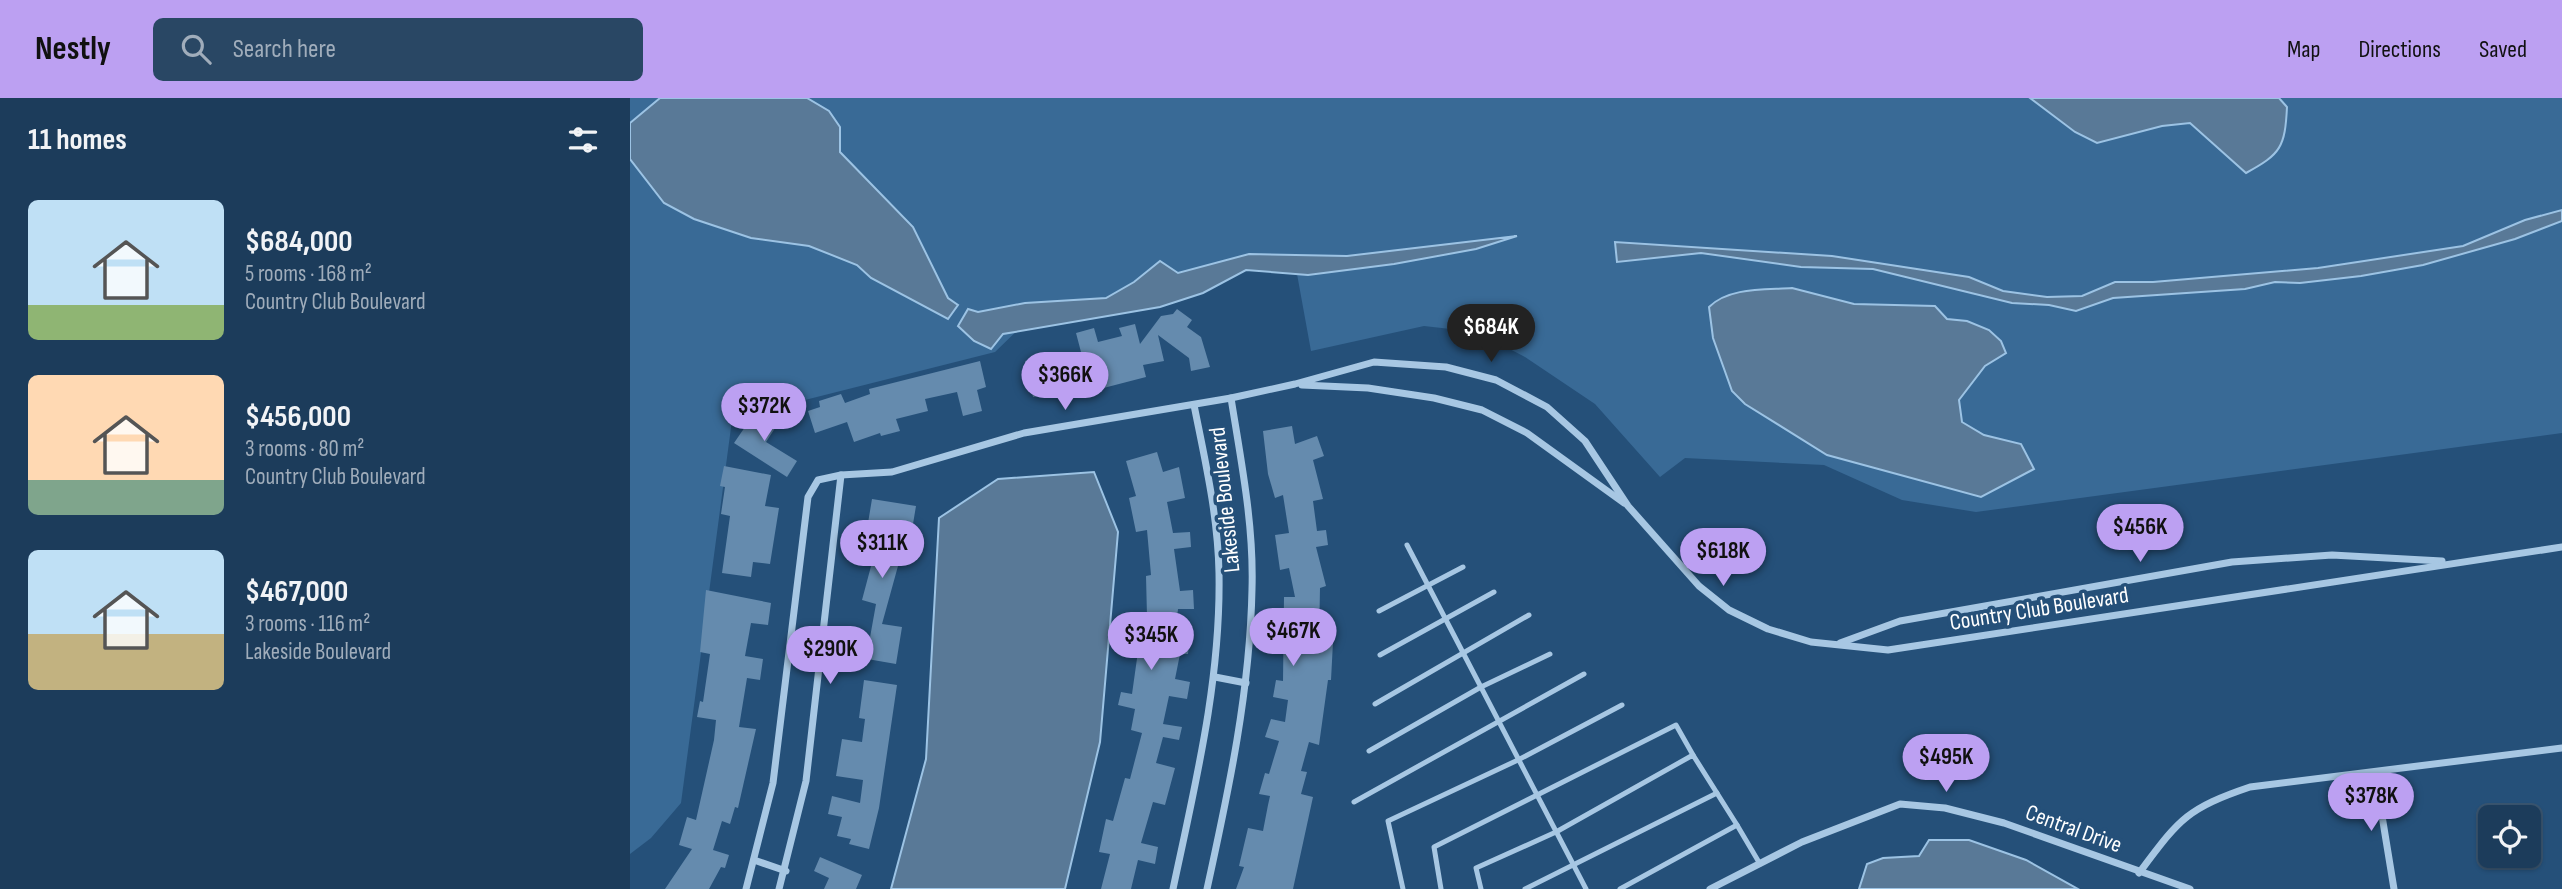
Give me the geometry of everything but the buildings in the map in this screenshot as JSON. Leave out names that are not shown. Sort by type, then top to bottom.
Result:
[{"type":"street","name":"Country Club Boulevard","points":[[746,889],[773,783],[808,498],[818,480],[841,475],[892,472],[1024,433],[1231,398],[1374,362],[1446,367],[1496,380],[1548,407],[1585,441],[1628,506],[1699,586],[1729,610],[1768,629],[1811,642],[1888,650],[2562,547]]},
{"type":"street","name":"Country Club Boulevard","points":[[1294,384],[1368,388],[1434,398],[1482,410],[1527,433],[1628,506]]},
{"type":"street","name":"Lakeside Boulevard","points":[[1208,889],[1238,746],[1247,683],[1252,586],[1246,494],[1231,398]]},
{"type":"street","name":"Lakeside Boulevard","points":[[1173,889],[1215,677],[1219,573],[1214,503],[1194,404]]},
{"type":"street","points":[[779,889],[786,871],[806,780],[841,475]]},
{"type":"street","name":"Country Club Boulevard","points":[[1837,643],[1900,621],[2232,562],[2332,555],[2453,562]]},
{"type":"street","points":[[1215,677],[1247,683]]},
{"type":"street","points":[[2139,873],[2177,822],[2205,802],[2249,787],[2562,748]]},
{"type":"street","points":[[2375,773],[2394,889]]},
{"type":"street","name":"Central Drive","points":[[1710,889],[1802,842],[1900,804],[1945,808],[2004,823],[2190,889]]},
{"type":"street","points":[[754,860],[786,871]]},
{"type":"lane","points":[[1407,545],[1586,889]]},
{"type":"lane","points":[[1379,611],[1463,567]]},
{"type":"lane","points":[[1380,655],[1494,592]]},
{"type":"lane","points":[[1375,704],[1529,615]]},
{"type":"lane","points":[[1369,751],[1481,687],[1549,654]]},
{"type":"lane","points":[[1354,803],[1584,674]]},
{"type":"lane","points":[[1403,889],[1388,821],[1518,760],[1622,705]]},
{"type":"lane","points":[[1441,889],[1434,847],[1676,725],[1760,864]]},
{"type":"lane","points":[[1481,889],[1476,868],[1556,832],[1693,755]]},
{"type":"lane","points":[[1525,889],[1572,863],[1717,793]]},
{"type":"lane","points":[[1619,889],[1737,825]]},
{"type":"shaded area","points":[[630,98],[2562,98],[2562,433],[1976,512],[1902,500],[1824,465],[1685,458],[1660,477],[1595,404],[1525,357],[1477,332],[1424,326],[1311,351],[1295,263],[1237,264],[1024,324],[995,352],[797,402],[736,390],[681,803],[651,838],[630,854]]},
{"type":"shaded area","points":[[660,98],[807,98],[829,111],[840,127],[840,152],[913,227],[948,298],[958,305],[948,319],[871,278],[857,265],[809,246],[751,238],[694,219],[664,203],[630,159],[630,123]]},
{"type":"shaded area","points":[[2030,98],[2279,98],[2287,107],[2285,132],[2274,154],[2246,173],[2190,123],[2162,126],[2097,143],[2075,132]]},
{"type":"shaded area","points":[[2562,210],[2562,221],[2515,239],[2423,265],[2361,276],[2300,283],[2275,282],[2245,289],[2113,298],[2076,311],[2049,305],[2012,303],[1873,269],[1801,267],[1701,253],[1617,262],[1615,242],[1832,256],[1969,277],[2003,291],[2047,297],[2082,296],[2115,282],[2153,282],[2318,268],[2463,246],[2525,220]]},
{"type":"shaded area","points":[[1517,236],[1476,249],[1394,264],[1308,275],[1246,270],[1203,293],[1160,307],[1003,334],[991,349],[974,341],[958,326],[968,309],[978,312],[1025,303],[1106,298],[1134,282],[1160,261],[1178,273],[1249,254],[1347,256]]},
{"type":"shaded area","points":[[1792,288],[1854,304],[1935,306],[1947,319],[1967,321],[1989,330],[2001,341],[2006,353],[1985,366],[1959,400],[1962,422],[1984,435],[2021,444],[2034,469],[1981,497],[1827,455],[1745,404],[1732,391],[1713,338],[1709,307],[1737,293]]},
{"type":"shaded area","points":[[1094,472],[1118,532],[1100,742],[1065,889],[891,889],[926,759],[939,518],[998,479]]},
{"type":"shaded area","points":[[1929,840],[1969,840],[2026,860],[2078,889],[1859,889],[1867,864],[1883,858],[1919,856]]}]
